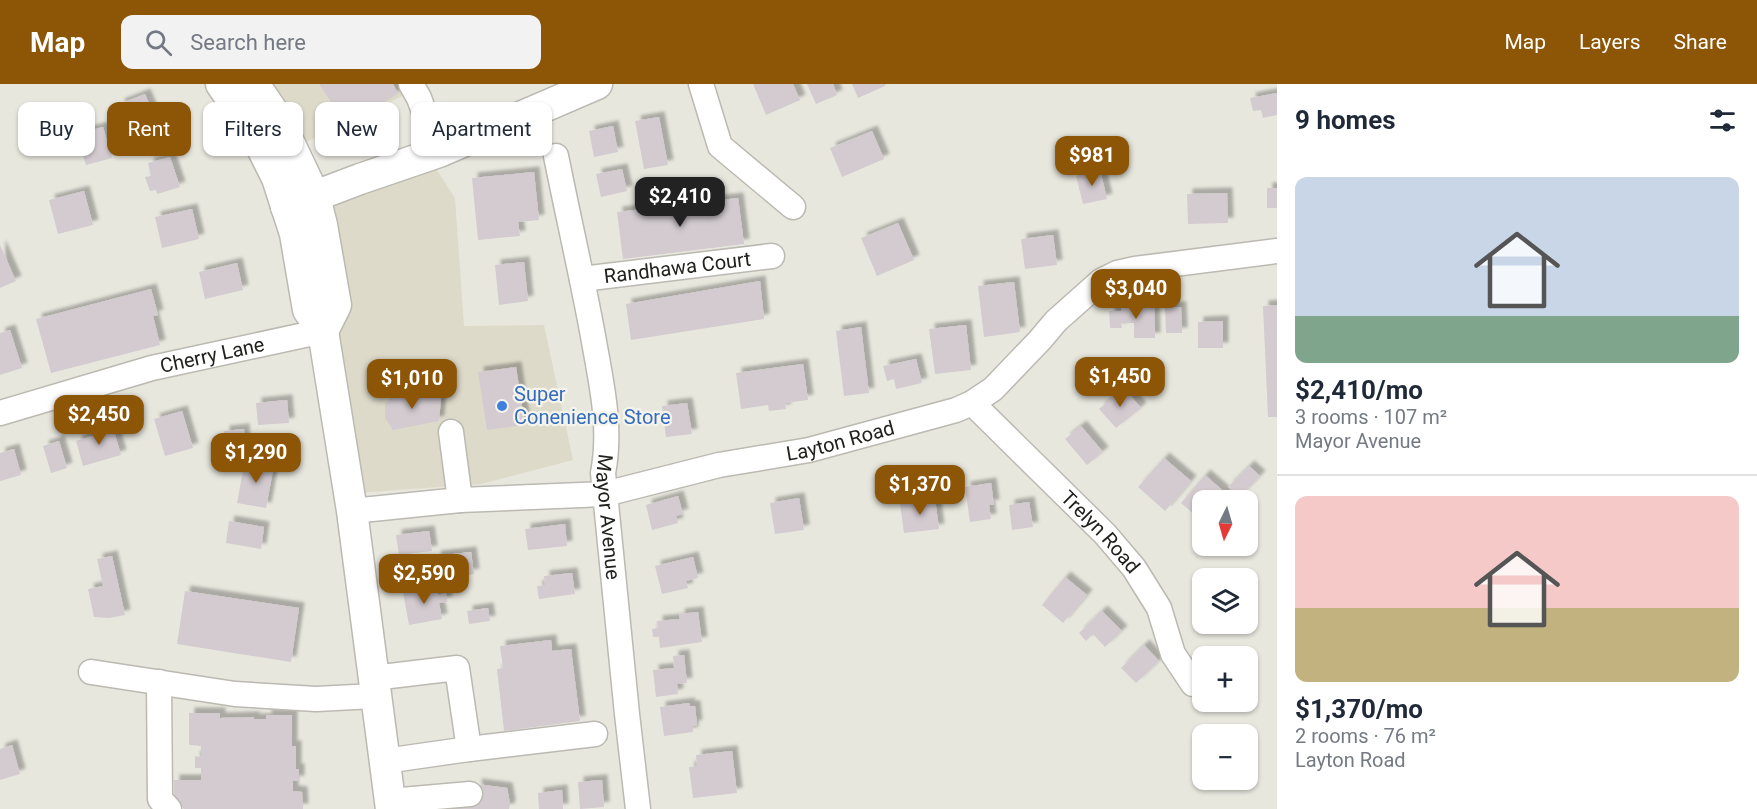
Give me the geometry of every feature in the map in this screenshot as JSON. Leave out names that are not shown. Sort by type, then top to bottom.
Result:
[{"type":"main road","points":[[221,84],[253,130],[277,178],[295,234],[308,310],[322,331],[352,511],[391,805]]},
{"type":"main road","points":[[254,84],[278,119],[315,197],[336,305],[322,331]]},
{"type":"main road","points":[[552,103],[597,84]]},
{"type":"main road","points":[[286,207],[427,156]]},
{"type":"street","points":[[411,84],[420,102]]},
{"type":"street","points":[[700,84],[720,146],[793,207]]},
{"type":"street","name":"Mayor Avenue","points":[[556,156],[606,409],[606,457],[603,473],[627,714],[639,809]]},
{"type":"street","name":"Layton Road","points":[[352,511],[460,500],[605,494],[719,465],[809,450],[964,407],[993,390],[1082,296],[1101,281],[1117,273],[1277,251]]},
{"type":"street","name":"Randhawa Court","points":[[582,279],[772,256]]},
{"type":"street","name":"Cherry Lane","points":[[0,412],[152,368],[322,331]]},
{"type":"street","name":"Trelyn Road","points":[[972,403],[1105,534],[1134,568],[1159,608],[1173,654],[1192,682]]},
{"type":"street","points":[[451,432],[460,500]]},
{"type":"street","points":[[91,672],[247,695],[316,699],[457,668],[469,749]]},
{"type":"street","points":[[159,682],[160,799],[169,809]]},
{"type":"street","points":[[385,761],[595,734]]},
{"type":"street","points":[[391,805],[470,794]]},
{"type":"shaded area","points":[[264,84],[407,84],[411,92],[390,102],[315,102],[315,138],[303,144],[303,102],[275,102]]},
{"type":"shaded area","points":[[411,155],[428,156],[455,198],[464,326],[544,325],[573,460],[481,484],[358,493],[299,201]]},
{"type":"building","points":[[319,84],[393,84],[398,93],[384,102],[331,102]]},
{"type":"building","points":[[753,84],[793,84],[800,100],[766,115]]},
{"type":"building","points":[[807,84],[833,84],[837,95],[816,104]]},
{"type":"building","points":[[852,84],[885,84],[885,86],[858,98]]},
{"type":"building","points":[[1277,93],[1277,115],[1263,118],[1261,110],[1253,111],[1250,98]]},
{"type":"building","points":[[145,94],[148,102],[124,102]]},
{"type":"building","points":[[659,117],[668,165],[644,169],[635,121]]},
{"type":"building","points":[[613,126],[618,152],[594,157],[589,131]]},
{"type":"building","points":[[103,127],[107,141],[107,156],[112,158],[86,165],[83,156],[95,156],[95,129]]},
{"type":"building","points":[[872,131],[884,159],[842,177],[830,148]]},
{"type":"building","points":[[170,157],[180,187],[157,194],[156,190],[150,191],[145,177],[151,176],[148,163]]},
{"type":"building","points":[[622,169],[627,191],[601,197],[596,174]]},
{"type":"building","points":[[1100,170],[1107,199],[1083,204],[1076,176]]},
{"type":"building","points":[[534,172],[539,220],[518,222],[520,236],[478,240],[472,178]]},
{"type":"building","points":[[1267,188],[1277,188],[1277,208],[1267,208]]},
{"type":"building","points":[[84,191],[93,225],[58,234],[49,200]]},
{"type":"building","points":[[1227,193],[1228,223],[1188,224],[1187,194]]},
{"type":"building","points":[[738,198],[744,244],[623,259],[617,212]]},
{"type":"building","points":[[192,209],[199,239],[162,248],[155,217]]},
{"type":"building","points":[[898,223],[914,260],[877,276],[861,238]]},
{"type":"building","points":[[1053,235],[1057,265],[1025,269],[1021,239]]},
{"type":"building","points":[[0,245],[16,281],[0,288]]},
{"type":"building","points":[[524,262],[528,301],[499,305],[495,265]]},
{"type":"building","points":[[237,263],[243,290],[205,299],[199,272]]},
{"type":"building","points":[[760,281],[764,319],[631,340],[626,304]]},
{"type":"building","points":[[1014,282],[1020,332],[984,337],[978,286]]},
{"type":"building","points":[[151,289],[158,315],[153,316],[160,345],[51,373],[36,319]]},
{"type":"building","points":[[1154,305],[1155,338],[1134,338],[1134,323],[1121,323],[1122,328],[1110,328],[1109,311],[1121,311],[1121,306]]},
{"type":"building","points":[[1277,305],[1277,417],[1268,417],[1263,306]]},
{"type":"building","points":[[1181,307],[1182,333],[1166,333],[1165,308]]},
{"type":"building","points":[[1223,321],[1223,348],[1198,348],[1198,322]]},
{"type":"building","points":[[966,325],[971,370],[935,374],[929,329]]},
{"type":"building","points":[[861,327],[869,393],[844,396],[836,331]]},
{"type":"building","points":[[10,330],[22,368],[0,375],[0,333]]},
{"type":"building","points":[[916,359],[922,383],[896,389],[894,379],[887,381],[883,366]]},
{"type":"building","points":[[803,364],[808,400],[785,403],[786,409],[769,411],[768,405],[741,409],[736,373]]},
{"type":"building","points":[[516,367],[525,425],[487,430],[478,372]]},
{"type":"building","points":[[1124,388],[1141,408],[1116,428],[1099,409]]},
{"type":"building","points":[[425,391],[441,398],[439,421],[393,430],[385,418],[385,403],[396,395]]},
{"type":"building","points":[[287,400],[289,423],[258,425],[256,403]]},
{"type":"building","points":[[687,403],[692,434],[666,437],[662,406]]},
{"type":"building","points":[[182,411],[193,448],[165,456],[154,419]]},
{"type":"building","points":[[111,421],[121,455],[83,466],[76,441],[99,434],[96,426]]},
{"type":"building","points":[[1081,426],[1103,452],[1087,465],[1065,439]]},
{"type":"building","points":[[244,429],[245,443],[225,444],[224,431]]},
{"type":"building","points":[[59,441],[67,468],[51,473],[43,446]]},
{"type":"building","points":[[14,449],[21,475],[0,481],[0,453]]},
{"type":"building","points":[[1164,458],[1191,481],[1165,511],[1138,487]]},
{"type":"building","points":[[245,460],[274,465],[266,508],[237,503]]},
{"type":"building","points":[[1249,466],[1260,476],[1246,490],[1231,490],[1228,487]]},
{"type":"building","points":[[1205,475],[1222,490],[1192,490]]},
{"type":"building","points":[[991,483],[994,505],[989,505],[991,519],[970,522],[965,487]]},
{"type":"building","points":[[1192,490],[1192,512],[1181,503]]},
{"type":"building","points":[[678,496],[683,514],[676,516],[678,523],[652,530],[646,505]]},
{"type":"building","points":[[799,498],[804,530],[775,534],[770,503]]},
{"type":"building","points":[[935,499],[939,529],[904,533],[900,503]]},
{"type":"building","points":[[1029,502],[1033,527],[1012,530],[1009,505]]},
{"type":"building","points":[[229,521],[264,527],[261,549],[226,543]]},
{"type":"building","points":[[565,524],[567,546],[528,550],[525,529]]},
{"type":"building","points":[[429,531],[432,551],[399,555],[396,535]]},
{"type":"building","points":[[471,552],[474,574],[431,579],[429,564],[436,563],[435,556]]},
{"type":"building","points":[[112,556],[125,615],[109,618],[94,617],[88,589],[103,586],[97,559]]},
{"type":"building","points":[[693,557],[698,578],[686,581],[688,588],[662,594],[655,566]]},
{"type":"building","points":[[572,573],[575,594],[539,599],[537,586],[545,585],[544,576]]},
{"type":"building","points":[[1065,577],[1087,595],[1063,623],[1042,605]]},
{"type":"building","points":[[436,586],[438,595],[446,593],[447,602],[439,603],[442,619],[409,625],[403,592]]},
{"type":"building","points":[[185,591],[299,608],[291,662],[177,644]]},
{"type":"building","points":[[488,608],[490,621],[469,624],[467,611]]},
{"type":"building","points":[[1102,611],[1122,631],[1105,647],[1093,634],[1086,641],[1079,633]]},
{"type":"building","points":[[698,612],[702,642],[660,648],[659,637],[653,637],[652,629],[658,628],[657,621],[680,619],[679,614]]},
{"type":"building","points":[[551,640],[552,651],[571,649],[580,721],[504,731],[497,669],[503,668],[500,646]]},
{"type":"building","points":[[1144,645],[1159,661],[1136,683],[1121,668]]},
{"type":"building","points":[[684,655],[687,683],[677,684],[678,694],[656,697],[653,670],[674,668],[673,656]]},
{"type":"building","points":[[689,703],[690,706],[695,706],[697,725],[693,726],[693,732],[664,736],[660,707]]},
{"type":"building","points":[[189,713],[220,713],[220,718],[254,717],[254,719],[266,719],[266,715],[292,715],[292,746],[296,746],[296,769],[299,769],[299,781],[293,781],[293,791],[302,792],[303,809],[184,809],[174,799],[174,780],[201,780],[201,768],[195,768],[195,756],[201,757],[201,746],[189,745]]},
{"type":"building","points":[[12,745],[20,774],[0,780],[0,749]]},
{"type":"building","points":[[732,751],[737,793],[693,798],[689,767],[697,766],[696,755]]},
{"type":"building","points":[[602,780],[604,807],[580,809],[578,782]]},
{"type":"building","points":[[476,784],[507,788],[509,809],[455,809],[455,805],[479,802]]},
{"type":"building","points":[[562,790],[563,809],[539,809],[538,793]]},
{"type":"place","name":"Super Conenience Store","points":[[502,406]]}]
